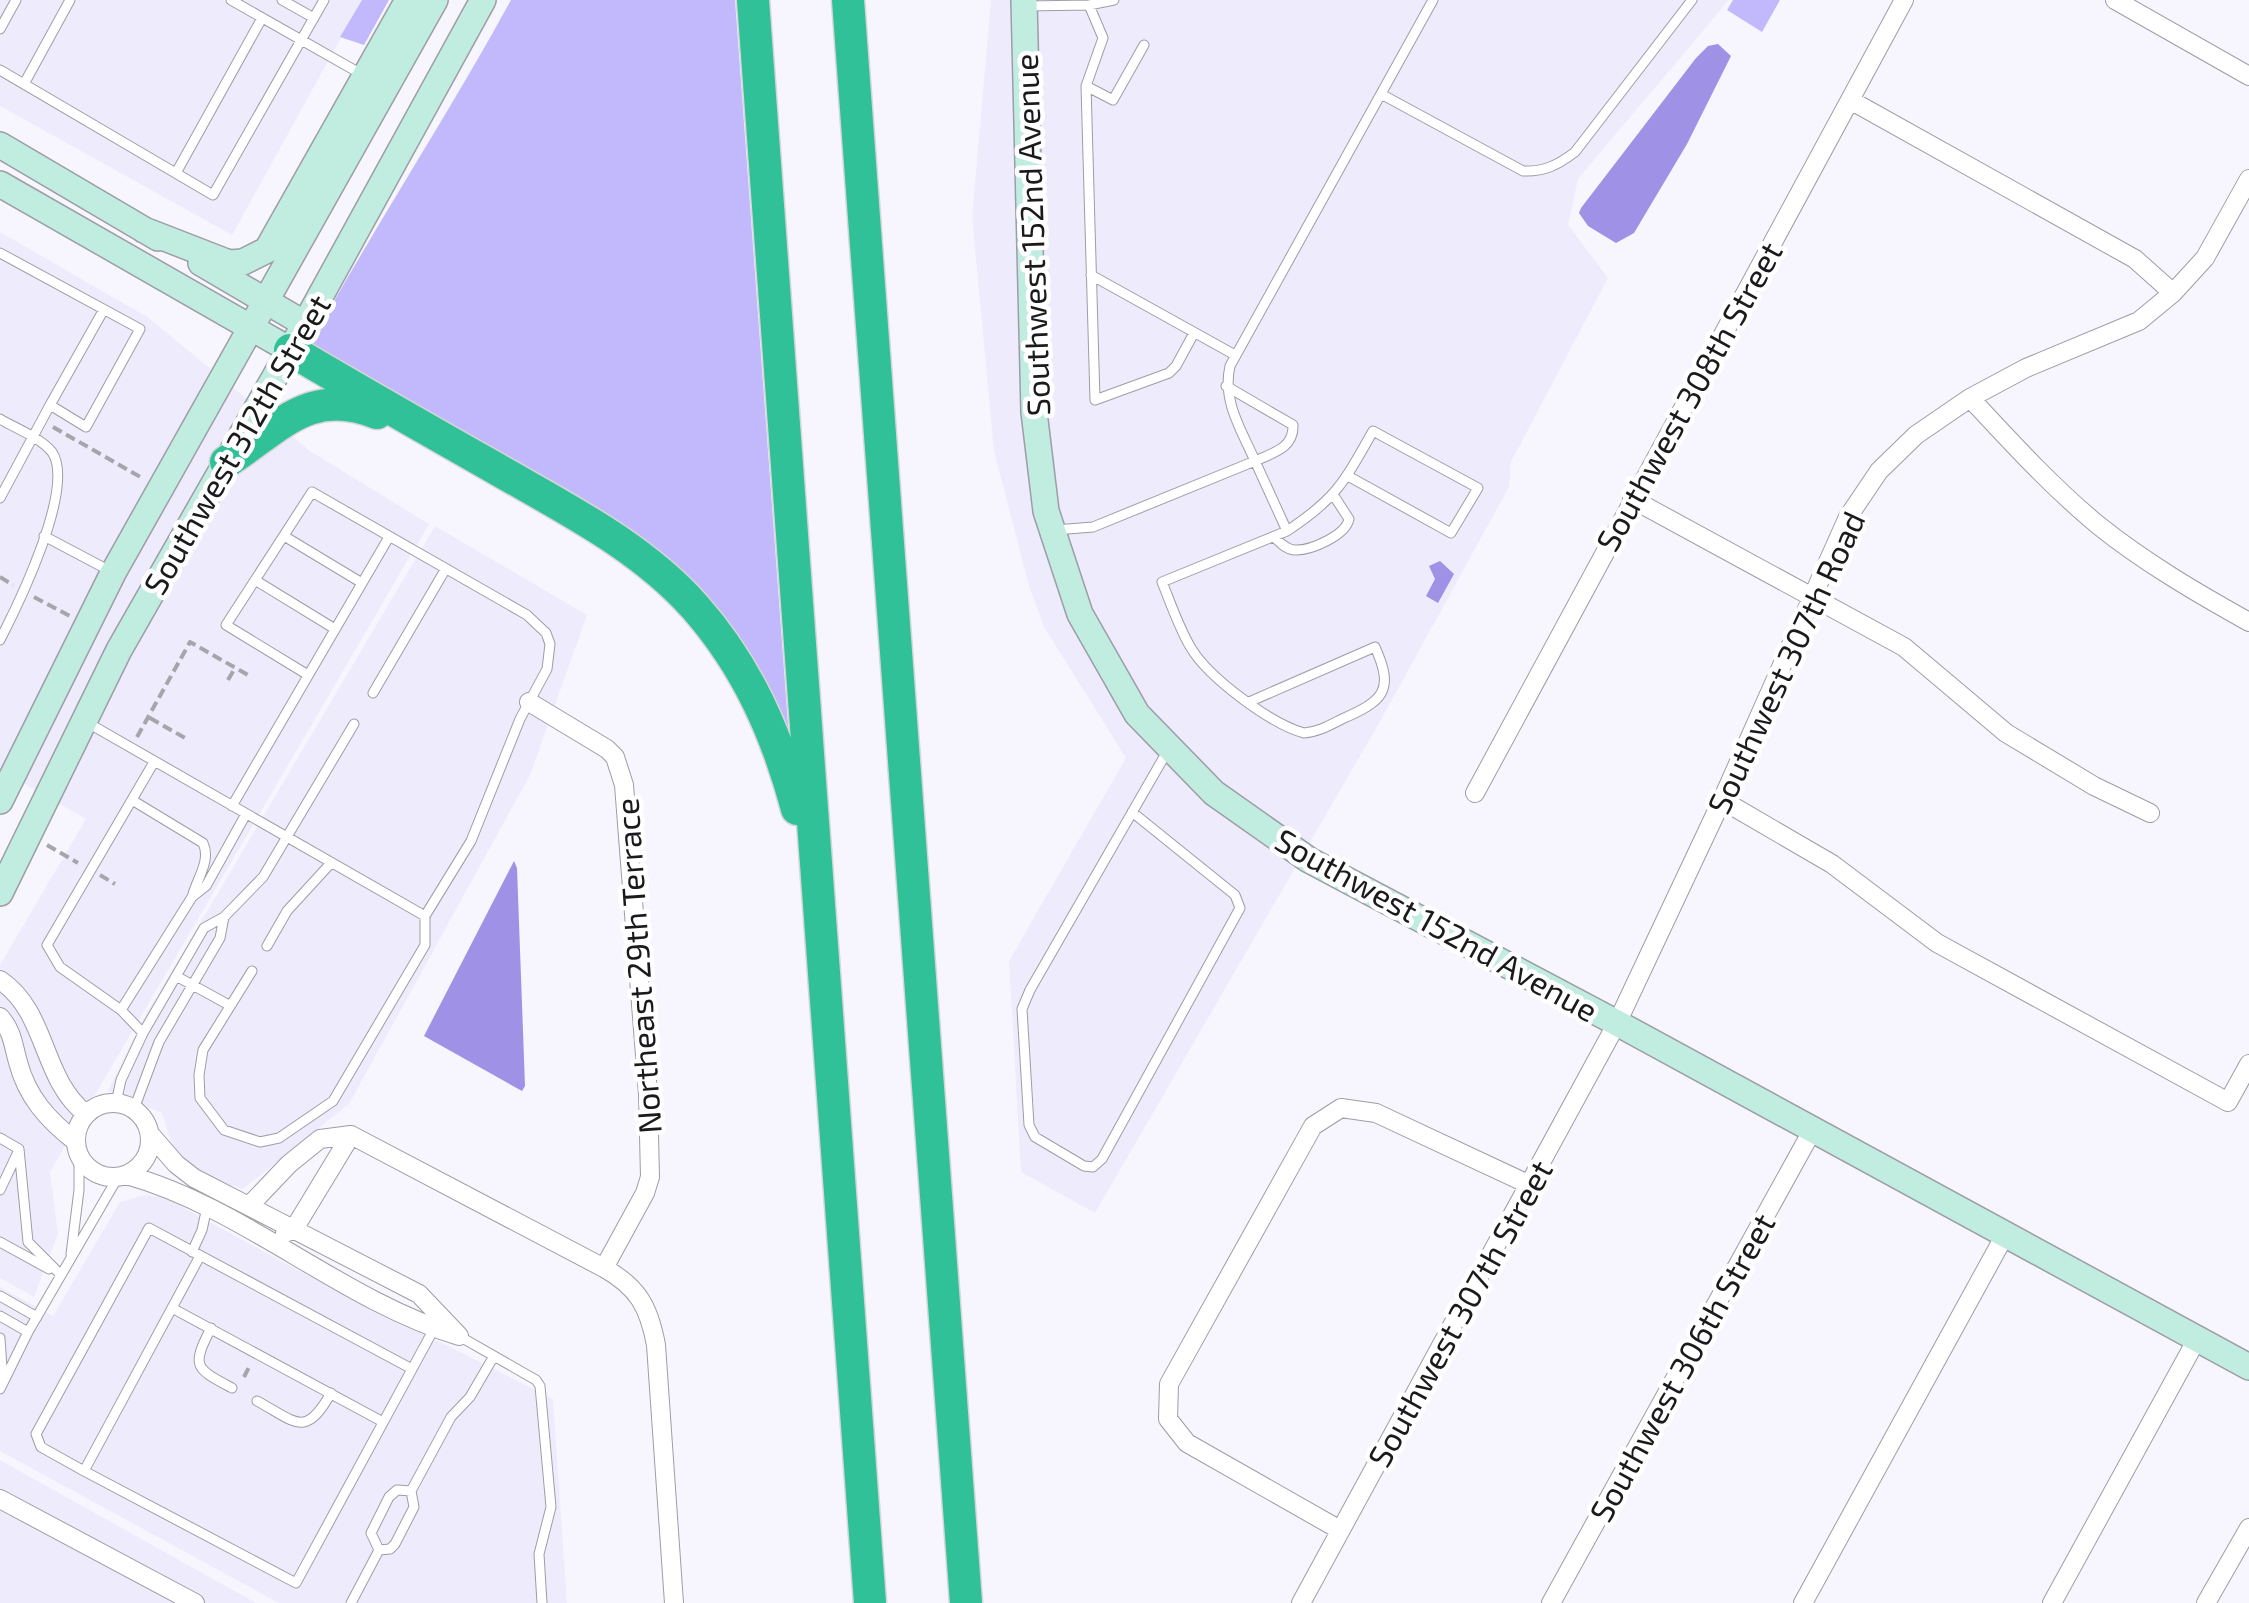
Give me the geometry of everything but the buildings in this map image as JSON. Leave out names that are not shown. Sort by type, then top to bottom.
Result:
[{"type":"highway","points":[[753,0],[870,1603]]},
{"type":"highway","points":[[848,0],[966,1603]]},
{"type":"highway","points":[[297,337],[452,444],[646,561],[694,605],[731,653],[765,710],[786,764],[799,817],[816,853]]},
{"type":"highway","points":[[226,462],[297,412],[327,403],[356,404],[452,444]]},
{"type":"street","points":[[144,230],[229,263],[258,256],[275,239],[408,0]]},
{"type":"street","name":"Southwest 312th Street","points":[[0,801],[113,573],[435,0]]},
{"type":"street","name":"Southwest 312th Street","points":[[0,893],[120,650],[483,0]]},
{"type":"street","name":"Southwest 308th Street","points":[[1476,793],[1904,0]]},
{"type":"street","points":[[2116,0],[2249,76]]},
{"type":"street","name":"Southwest 152nd Avenue","points":[[1024,3],[1034,412],[1046,510],[1080,614],[1137,714],[1214,793],[1308,860],[1617,1023],[2249,1368]]},
{"type":"street","points":[[1850,100],[2135,259],[2173,293]]},
{"type":"street","points":[[0,145],[268,302],[297,337]]},
{"type":"street","name":"Southwest 307th Road","points":[[1617,1023],[1848,517],[1879,471],[1916,435],[1970,398],[2026,368],[2139,321],[2173,293],[2205,258],[2249,179]]},
{"type":"street","points":[[0,184],[252,329],[297,337]]},
{"type":"street","points":[[1970,398],[2033,467],[2099,526],[2177,580],[2248,618]]},
{"type":"street","points":[[1632,499],[1904,647],[2006,733],[2094,786],[2150,813]]},
{"type":"street","name":"Northeast 29th Terrace","points":[[529,702],[607,749],[615,757],[624,785],[651,1155],[648,1186],[604,1268]]},
{"type":"street","points":[[1722,800],[1832,864],[1937,943],[2228,1102],[2249,1064]]},
{"type":"street","points":[[0,980],[26,1003],[57,1078],[72,1104],[86,1114]]},
{"type":"street","points":[[0,1017],[13,1037],[24,1080],[34,1099],[98,1175],[162,1184],[460,1336]]},
{"type":"street","name":"Southwest 307th Street","points":[[1301,1603],[1617,1023]]},
{"type":"street","points":[[77,1148],[86,1114],[105,1104],[134,1109],[150,1134],[147,1156],[139,1167],[122,1176]]},
{"type":"street","points":[[1340,1530],[1187,1443],[1168,1418],[1169,1384],[1313,1126],[1341,1108],[1376,1113],[1530,1185]]},
{"type":"street","name":"Southwest 306th Street","points":[[1551,1603],[1812,1131]]},
{"type":"street","points":[[150,1134],[184,1172],[419,1294],[438,1322]]},
{"type":"street","points":[[254,1234],[274,1236],[294,1229],[351,1135]]},
{"type":"street","points":[[249,1206],[320,1139],[351,1135],[604,1268],[635,1290],[651,1319],[674,1603]]},
{"type":"street","points":[[301,1154],[318,1160],[323,1180]]},
{"type":"street","points":[[1803,1603],[2005,1235]]},
{"type":"street","points":[[2052,1603],[2197,1339]]},
{"type":"street","points":[[0,1499],[194,1603]]},
{"type":"street","points":[[2209,1602],[2249,1528]]},
{"type":"lane","points":[[0,29],[16,0]]},
{"type":"lane","points":[[24,84],[70,0]]},
{"type":"lane","points":[[231,0],[366,77]]},
{"type":"lane","points":[[282,0],[314,18]]},
{"type":"lane","points":[[0,70],[213,195],[324,0]]},
{"type":"lane","points":[[1024,3],[1090,5],[1114,0]]},
{"type":"lane","points":[[1287,531],[1226,386],[1235,355],[1433,0]]},
{"type":"lane","points":[[1381,94],[1522,170],[1559,165],[1575,152],[1692,0]]},
{"type":"lane","points":[[1090,5],[1104,38],[1086,86],[1095,400],[1169,373],[1194,333]]},
{"type":"lane","points":[[176,173],[262,18]]},
{"type":"lane","points":[[1086,86],[1112,100],[1144,45]]},
{"type":"lane","points":[[0,253],[140,329],[86,427],[50,405]]},
{"type":"lane","points":[[1091,275],[1235,355]]},
{"type":"lane","points":[[0,498],[102,311]]},
{"type":"lane","points":[[1052,530],[1093,527],[1288,445],[1294,437],[1292,425],[1226,386]]},
{"type":"lane","points":[[0,419],[47,447],[59,468],[59,483],[35,569],[1,636]]},
{"type":"lane","points":[[1249,702],[1375,647],[1385,669],[1385,686],[1371,706],[1312,732],[1293,730],[1249,702],[1196,654],[1162,582],[1287,531],[1334,496],[1374,431],[1478,488],[1451,533],[1348,476]]},
{"type":"lane","points":[[252,971],[203,1050],[200,1098],[224,1130],[260,1142],[279,1138],[333,1100],[425,945],[425,916],[471,841],[529,702],[547,669],[550,644],[546,633],[527,615],[312,492],[226,625],[308,675]]},
{"type":"lane","points":[[1274,536],[1287,549],[1298,550],[1341,533],[1349,518],[1334,496]]},
{"type":"lane","points":[[44,536],[113,573]]},
{"type":"lane","points":[[284,536],[362,583]]},
{"type":"lane","points":[[232,806],[389,538]]},
{"type":"lane","points":[[373,693],[445,570]]},
{"type":"lane","points":[[255,580],[335,628]]},
{"type":"lane","points":[[85,721],[425,916]]},
{"type":"lane","points":[[116,1103],[143,1033],[204,928],[224,917],[264,877],[354,724]]},
{"type":"lane","points":[[1132,812],[1235,895],[1240,908],[1102,1160],[1093,1167],[1084,1166],[1035,1137],[1030,1125],[1022,1009],[1132,812],[1169,747]]},
{"type":"lane","points":[[143,1033],[122,1010],[60,967],[47,945],[154,762]]},
{"type":"lane","points":[[122,1010],[192,897],[207,851],[204,843],[132,800]]},
{"type":"lane","points":[[192,897],[206,886],[246,814]]},
{"type":"lane","points":[[267,946],[288,911],[331,863]]},
{"type":"lane","points":[[134,1109],[159,1042],[220,938],[224,917]]},
{"type":"lane","points":[[176,976],[229,1006]]},
{"type":"lane","points":[[0,1138],[19,1149]]},
{"type":"lane","points":[[70,1257],[79,1190],[77,1148]]},
{"type":"lane","points":[[0,1190],[19,1149]]},
{"type":"lane","points":[[19,1149],[28,1242],[60,1275]]},
{"type":"lane","points":[[2,1388],[70,1257],[122,1176]]},
{"type":"lane","points":[[84,1471],[172,1308],[196,1254],[207,1207]]},
{"type":"lane","points":[[412,1370],[148,1228],[36,1434],[42,1447],[296,1583],[383,1422],[412,1370],[438,1322]]},
{"type":"lane","points":[[0,1242],[60,1275]]},
{"type":"lane","points":[[0,1296],[37,1317]]},
{"type":"lane","points":[[172,1308],[383,1422]]},
{"type":"lane","points":[[0,1316],[28,1332]]},
{"type":"lane","points":[[210,1328],[198,1352],[198,1363],[205,1374],[232,1388]]},
{"type":"lane","points":[[460,1336],[536,1380],[542,1392],[551,1507],[539,1554],[542,1603]]},
{"type":"lane","points":[[0,1338],[2,1388]]},
{"type":"lane","points":[[379,1550],[395,1544],[414,1507],[411,1491],[451,1417],[470,1397],[494,1356]]},
{"type":"lane","points":[[257,1402],[306,1423],[315,1419],[331,1393]]},
{"type":"lane","points":[[379,1550],[371,1534],[385,1503],[396,1490],[411,1491]]},
{"type":"lane","points":[[352,1603],[379,1550]]},
{"type":"path","points":[[43,421],[144,479]]},
{"type":"path","points":[[137,737],[190,642],[248,675]]},
{"type":"path","points":[[228,680],[235,668]]},
{"type":"path","points":[[148,717],[185,738]]},
{"type":"path","points":[[43,842],[82,865]]},
{"type":"path","points":[[100,876],[114,884]]},
{"type":"path","points":[[244,1377],[252,1363]]},
{"type":"shaded area","points":[[0,0],[362,0],[232,235],[0,106]]},
{"type":"shaded area","points":[[362,0],[389,0],[364,45],[340,37]]},
{"type":"shaded area","points":[[511,0],[735,0],[789,738],[726,631],[306,351]]},
{"type":"shaded area","points":[[991,0],[1729,0],[1578,179],[1568,225],[1608,278],[1511,462],[1509,487],[1382,718],[1095,1213],[1021,1172],[1009,961],[1126,758],[1044,627],[1029,586],[994,451],[972,217]]},
{"type":"shaded area","points":[[1733,0],[1780,0],[1762,32],[1727,10]]},
{"type":"shaded area","points":[[1718,44],[1731,56],[1687,144],[1634,233],[1616,243],[1588,226],[1579,213],[1581,208],[1696,58],[1708,46]]},
{"type":"shaded area","points":[[0,232],[149,318],[310,451],[429,524],[50,1172],[58,1234],[34,1297],[0,1278],[0,965],[86,819],[0,770]]},
{"type":"shaded area","points":[[435,526],[587,615],[530,775],[349,1104],[243,1189],[215,1180],[184,1162],[172,1144],[162,1113],[108,1091],[142,1021]]},
{"type":"shaded area","points":[[1440,561],[1454,574],[1438,603],[1426,596],[1435,579],[1429,566]]},
{"type":"shaded area","points":[[514,861],[525,1086],[522,1091],[424,1036]]},
{"type":"shaded area","points":[[145,1195],[166,1198],[301,1272],[553,1399],[567,1603],[279,1603],[0,1451],[0,1287],[53,1316],[120,1202]]},
{"type":"shaded area","points":[[0,1460],[256,1603],[0,1603]]}]
